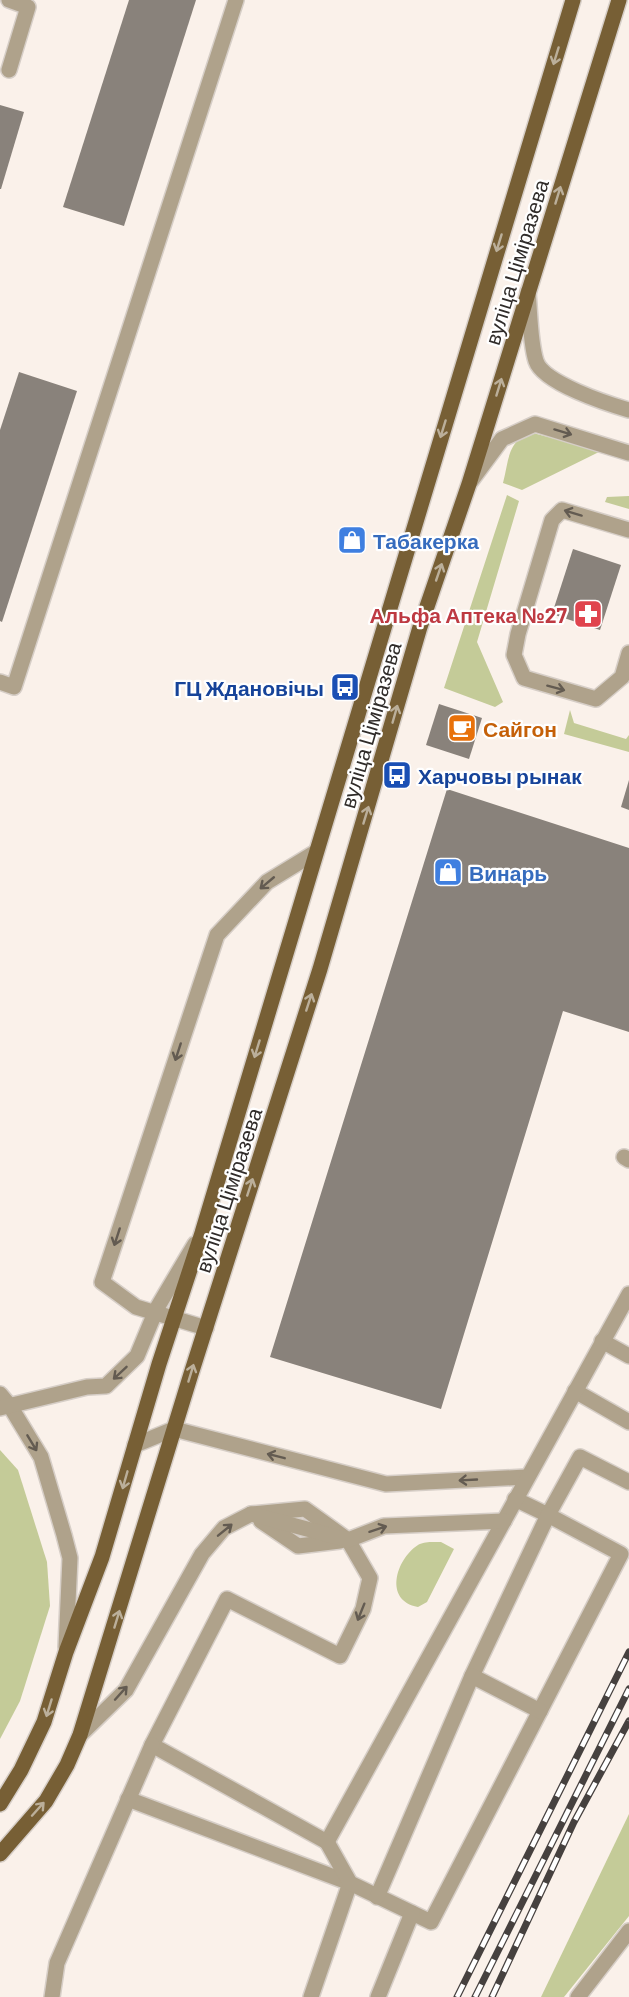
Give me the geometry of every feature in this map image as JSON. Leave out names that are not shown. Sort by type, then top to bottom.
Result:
[{"type":"main road","name":"вуліца Ціміразева","points":[[0,1804],[21,1770],[44,1722],[66,1653],[102,1557],[159,1364],[202,1233],[573,0]]},
{"type":"main road","name":"вуліца Ціміразева","points":[[0,1854],[46,1801],[67,1765],[80,1735],[320,969],[420,627],[469,483],[619,0]]},
{"type":"street","points":[[9,0],[28,7],[9,70]]},
{"type":"street","points":[[0,682],[14,687],[236,0]]},
{"type":"street","points":[[528,291],[537,363],[546,374],[566,386],[629,410]]},
{"type":"street","points":[[469,483],[502,439],[534,424],[629,453]]},
{"type":"street","points":[[629,531],[562,510],[552,520],[518,634],[514,655],[524,678],[596,699],[622,677],[629,653]]},
{"type":"street","points":[[206,1328],[136,1307],[102,1282],[217,935],[267,882],[316,852]]},
{"type":"street","points":[[66,1653],[70,1558],[41,1457],[3,1403],[87,1387],[106,1386],[137,1356],[155,1313],[202,1233]]},
{"type":"street","points":[[327,1842],[629,1294]]},
{"type":"street","points":[[602,1341],[629,1356]]},
{"type":"street","points":[[575,1391],[629,1422]]},
{"type":"street","points":[[135,1445],[174,1429],[386,1484],[526,1478]]},
{"type":"street","points":[[377,1897],[472,1676],[548,1515],[580,1457],[629,1482]]},
{"type":"street","points":[[128,1799],[350,1883],[431,1922],[621,1554],[515,1499]]},
{"type":"street","points":[[80,1735],[126,1690],[202,1554],[224,1528],[251,1514],[348,1540],[384,1526],[504,1521]]},
{"type":"street","points":[[52,1997],[57,1963],[152,1744],[227,1599],[340,1656],[363,1609],[370,1578],[348,1540]]},
{"type":"street","points":[[472,1676],[540,1711]]},
{"type":"street","points":[[152,1744],[327,1842],[350,1883],[311,1997]]},
{"type":"street","points":[[378,1997],[412,1913]]},
{"type":"street","points":[[578,1997],[629,1931]]},
{"type":"green space","points":[[533,433],[601,451],[522,490],[503,483],[510,452],[518,440]]},
{"type":"green space","points":[[507,495],[519,501],[477,642],[503,702],[495,707],[444,688]]},
{"type":"green space","points":[[629,496],[629,509],[605,502],[607,497]]},
{"type":"green space","points":[[570,710],[574,723],[626,739],[629,735],[629,752],[564,734]]},
{"type":"green space","points":[[0,1450],[18,1470],[47,1562],[50,1606],[20,1701],[0,1739]]},
{"type":"green space","points":[[441,1542],[454,1549],[427,1602],[418,1607],[407,1603],[400,1597],[397,1589],[399,1570],[404,1560],[419,1544]]},
{"type":"green space","points":[[629,1814],[629,1916],[564,1997],[541,1997]]},
{"type":"building","points":[[129,0],[196,0],[124,226],[63,207]]},
{"type":"building","points":[[0,105],[24,112],[1,189],[0,189]]},
{"type":"building","points":[[19,372],[77,391],[2,622],[0,621],[0,430]]},
{"type":"building","points":[[573,549],[621,565],[600,630],[552,614]]},
{"type":"building","points":[[439,704],[482,718],[469,759],[426,745]]},
{"type":"building","points":[[629,780],[629,810],[621,807]]},
{"type":"building","points":[[447,789],[629,848],[629,1032],[563,1011],[441,1409],[270,1357]]},
{"type":"railway","points":[[457,1997],[629,1652]]},
{"type":"railway","points":[[475,1997],[629,1689]]},
{"type":"railway","points":[[492,1997],[574,1822],[629,1721]]},
{"type":"place","name":"Табакерка","points":[[352,540]]},
{"type":"place","name":"Альфа Аптека №27","points":[[588,614]]},
{"type":"place","name":"ГЦ Ждановічы","points":[[345,687]]},
{"type":"place","name":"Сайгон","points":[[462,728]]},
{"type":"place","name":"Харчовы рынак","points":[[397,775]]},
{"type":"place","name":"Винарь","points":[[448,872]]}]
